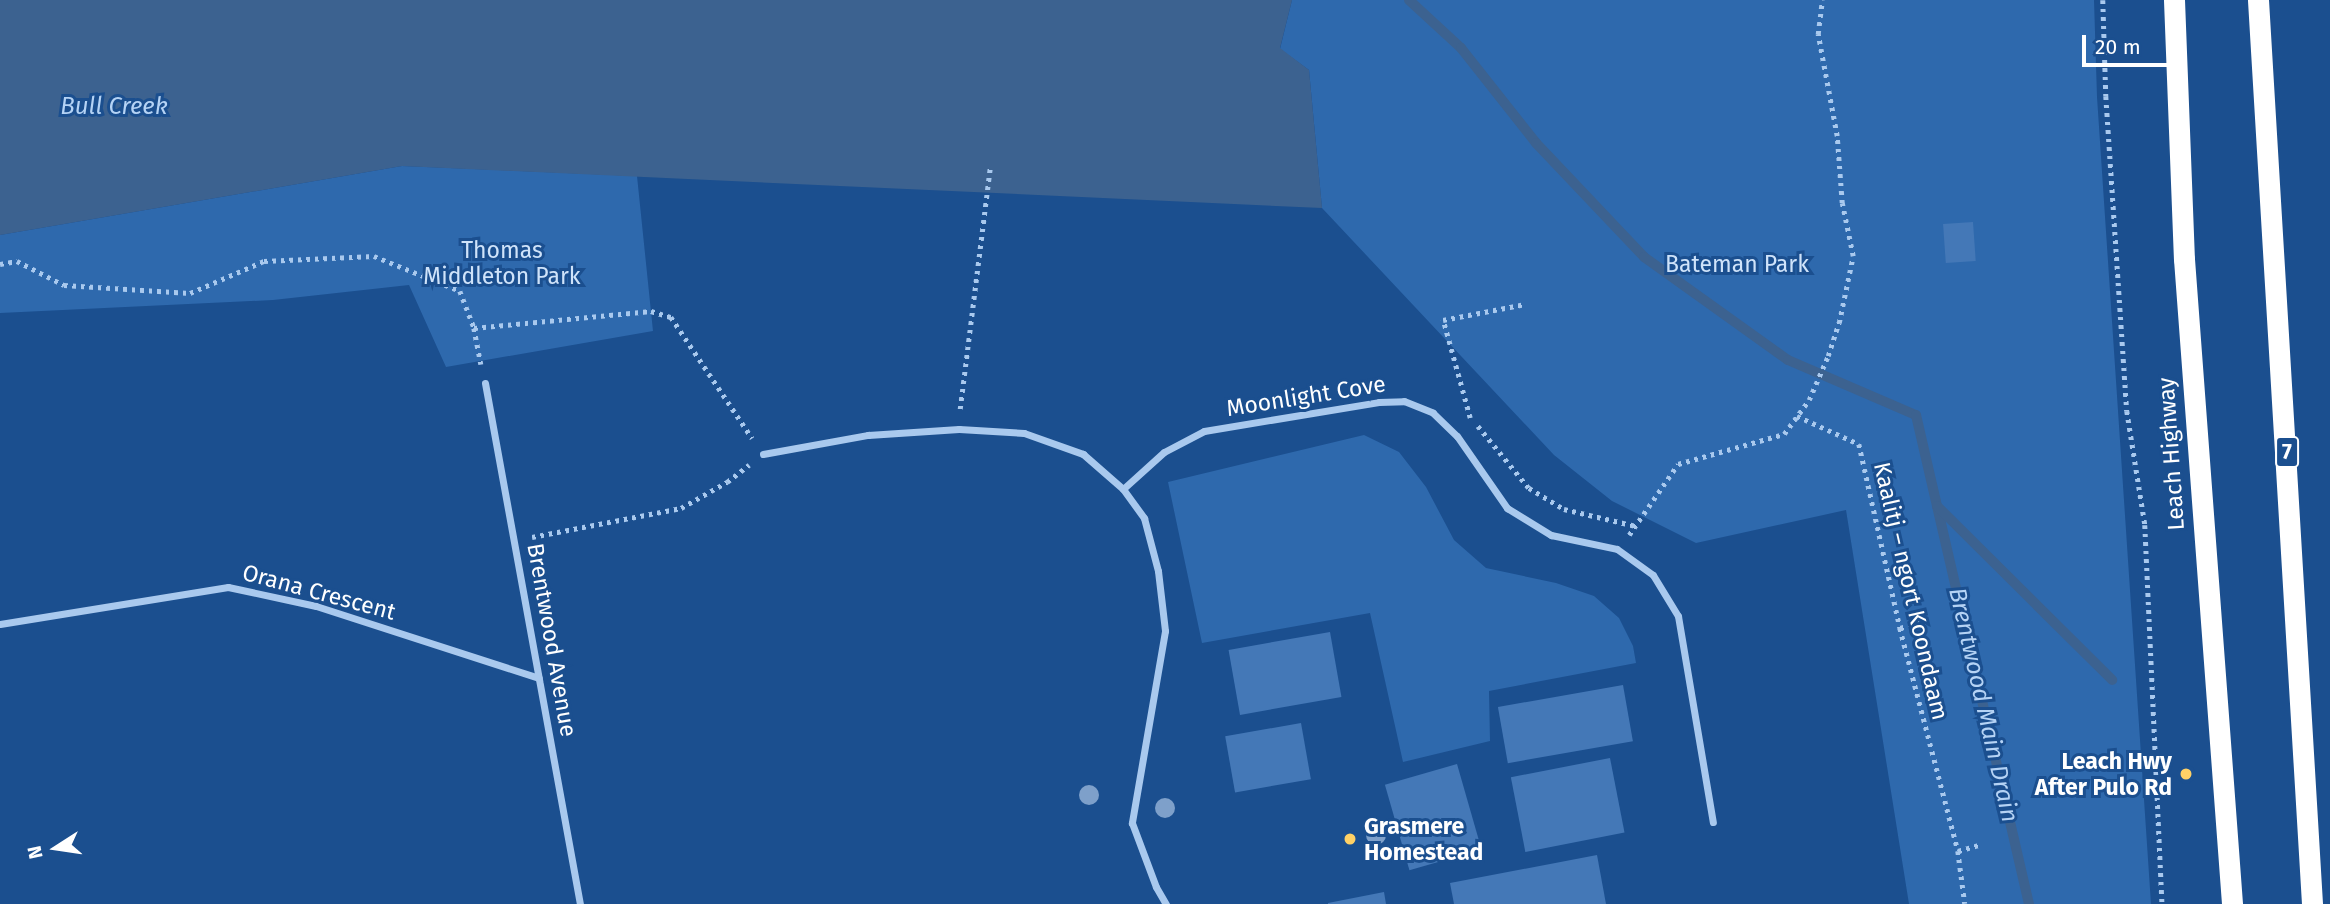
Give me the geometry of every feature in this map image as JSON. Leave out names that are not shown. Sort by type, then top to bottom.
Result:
[{"type":"highway","name":"Leach Highway","points":[[2174,0],[2185,273],[2232,904]]},
{"type":"highway","name":"7","points":[[2258,0],[2312,904]]},
{"type":"street","name":"Brentwood Avenue","points":[[485,383],[580,904]]},
{"type":"street","name":"Moonlight Cove","points":[[1123,489],[1164,452],[1204,432],[1379,402],[1404,401],[1433,413],[1457,436],[1507,508],[1551,535],[1617,549],[1653,575],[1678,617],[1713,822]]},
{"type":"street","points":[[763,454],[868,435],[959,429],[1024,433],[1083,454],[1123,489],[1144,518],[1158,571],[1165,631],[1132,823],[1166,904]]},
{"type":"street","name":"Orana Crescent","points":[[0,624],[228,587],[316,606],[539,678]]},
{"type":"path","points":[[1617,549],[1678,464],[1784,434],[1809,400],[1829,356],[1853,256],[1842,203],[1837,136],[1818,34],[1822,0]]},
{"type":"path","points":[[2103,0],[2106,96],[2127,411],[2146,526],[2162,904]]},
{"type":"path","points":[[959,429],[990,167]]},
{"type":"path","points":[[0,264],[18,261],[64,285],[190,293],[264,261],[374,256],[460,291],[474,328],[485,383]]},
{"type":"path","points":[[1525,304],[1443,320],[1470,418],[1528,488],[1564,509],[1636,526]]},
{"type":"path","points":[[474,328],[651,311],[671,317],[763,454],[727,482],[681,508],[514,541]]},
{"type":"path","name":"Kaalitj – ngort Koondaam","points":[[1797,416],[1859,444],[1900,628],[1958,851],[1965,904]]},
{"type":"path","points":[[1457,436],[1470,418]]},
{"type":"path","points":[[1900,628],[1927,621]]},
{"type":"path","points":[[1958,851],[1979,845]]},
{"type":"green space","name":"Bateman Park","points":[[1292,0],[2094,0],[2097,97],[2151,904],[1909,904],[1846,510],[1696,543],[1612,501],[1554,455],[1322,208],[1309,70],[1280,49]]},
{"type":"green space","name":"Thomas Middleton Park","points":[[402,166],[637,176],[653,331],[446,367],[409,285],[273,300],[0,313],[0,235]]},
{"type":"green space","points":[[1364,435],[1399,452],[1426,487],[1454,540],[1486,568],[1556,583],[1594,596],[1619,618],[1633,646],[1636,663],[1489,691],[1490,741],[1403,762],[1370,613],[1202,643],[1168,482]]},
{"type":"water","name":"Bull Creek","points":[[0,0],[1292,0],[1280,48],[1309,70],[1322,208],[402,166],[0,235]]},
{"type":"building","points":[[1973,222],[1976,261],[1946,263],[1943,224]]},
{"type":"building","points":[[1330,632],[1341,697],[1240,715],[1229,650]]},
{"type":"building","points":[[1623,685],[1633,741],[1508,763],[1498,707]]},
{"type":"building","points":[[1301,723],[1311,779],[1235,793],[1225,736]]},
{"type":"building","points":[[1610,758],[1625,833],[1525,852],[1511,777]]},
{"type":"building","points":[[1457,764],[1482,850],[1409,870],[1385,785]]},
{"type":"building","points":[[1597,855],[1606,904],[1454,904],[1450,883]]},
{"type":"building","points":[[1384,892],[1386,904],[1328,904],[1328,903]]},
{"type":"waterway","name":"Brentwood Main Drain","points":[[1409,0],[1461,48],[1536,143],[1644,257],[1788,360],[1916,415],[2029,904]]},
{"type":"waterway","points":[[1937,506],[2112,680]]},
{"type":"place","name":"Leach Hwy After Pulo Rd","points":[[2186,774]]},
{"type":"place","name":"Grasmere Homestead","points":[[1350,839]]}]
